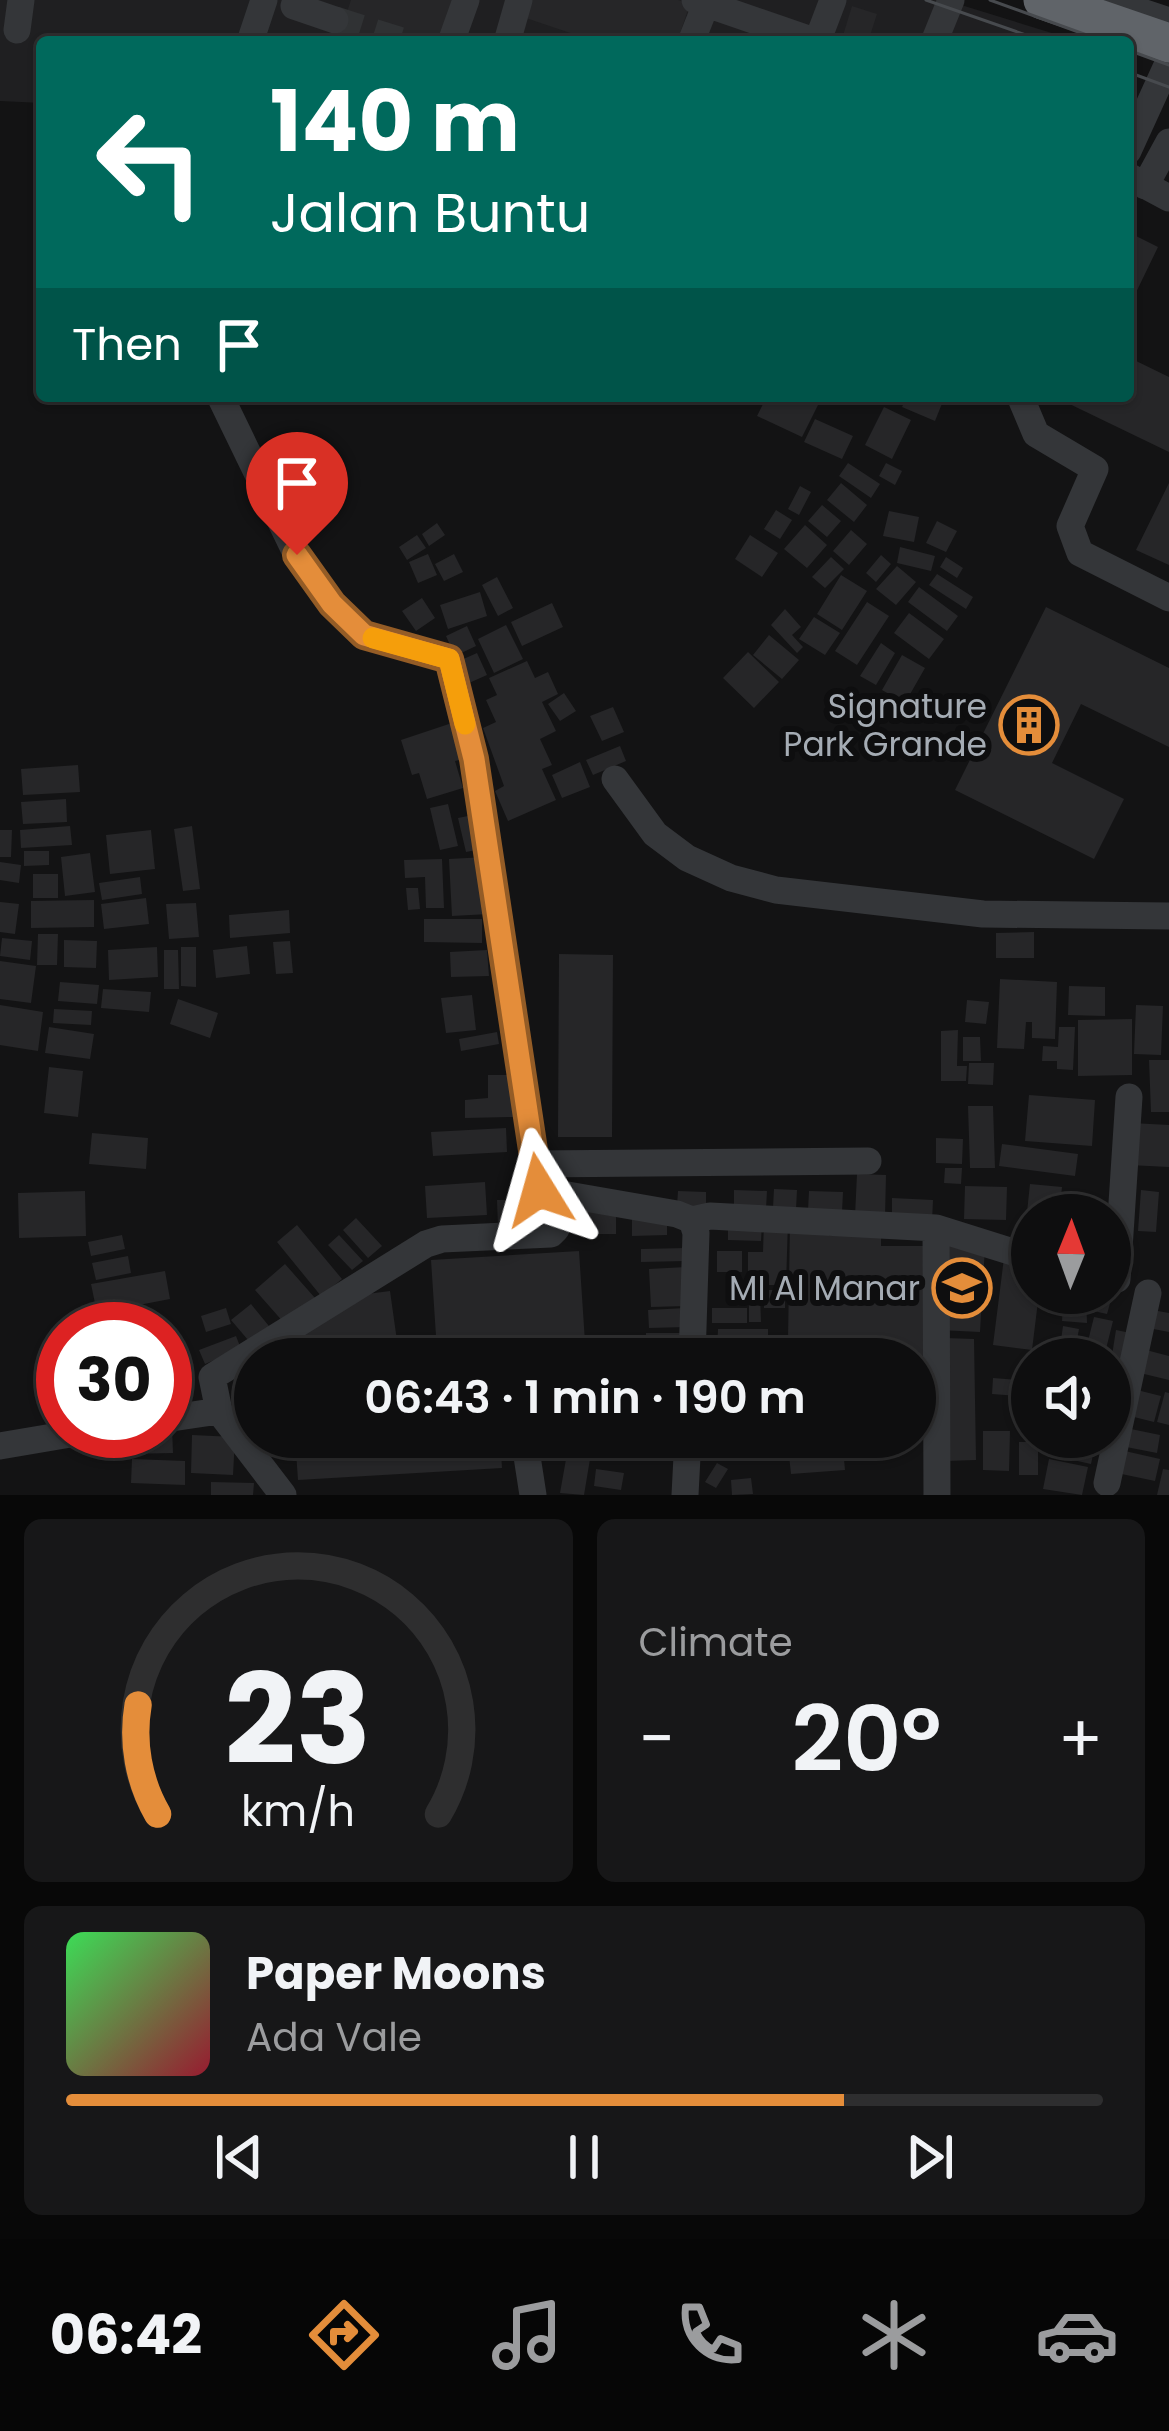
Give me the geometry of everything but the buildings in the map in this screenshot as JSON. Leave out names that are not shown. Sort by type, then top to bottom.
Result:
[{"type":"highway","points":[[1043,0],[1169,43]]},
{"type":"street","points":[[17,30],[21,0]]},
{"type":"street","points":[[252,36],[264,0]]},
{"type":"street","points":[[296,0],[294,6],[335,20]]},
{"type":"street","points":[[454,36],[466,0]]},
{"type":"street","points":[[509,36],[519,0]]},
{"type":"street","points":[[819,36],[833,0]]},
{"type":"street","points":[[936,36],[951,0]]},
{"type":"street","points":[[1106,0],[1169,21]]},
{"type":"street","points":[[692,36],[701,2],[800,36]]},
{"type":"street","points":[[1134,138],[1169,61]]},
{"type":"street","points":[[1147,187],[1169,142]]},
{"type":"street","points":[[223,402],[297,555],[332,604],[364,635],[449,659],[474,759],[539,1190],[692,1220],[710,1216],[936,1228],[1011,1251]]},
{"type":"street","points":[[1023,402],[1036,434],[1095,469],[1074,511],[1073,542],[1091,561],[1169,598]]},
{"type":"street","points":[[615,779],[655,834],[687,858],[731,878],[776,890],[983,914],[1169,916]]},
{"type":"street","points":[[1121,1194],[1129,1097]]},
{"type":"street","points":[[536,1164],[868,1160]]},
{"type":"street","points":[[283,1495],[219,1412],[212,1377],[426,1244],[442,1239],[551,1234],[556,1228],[555,1195]]},
{"type":"street","points":[[692,1220],[696,1233],[693,1338]]},
{"type":"street","points":[[936,1228],[937,1495]]},
{"type":"street","points":[[1107,1484],[1158,1297]]},
{"type":"street","points":[[192,1416],[219,1412]]},
{"type":"street","points":[[0,1446],[36,1440]]},
{"type":"street","points":[[527,1458],[533,1495]]},
{"type":"street","points":[[685,1495],[687,1458]]},
{"type":"shaded area","points":[[0,0],[945,0],[1062,36],[36,36],[36,103],[0,101]]},
{"type":"tunnel","points":[[335,20],[386,36]]},
{"type":"tram line","points":[[926,0],[1029,36]]},
{"type":"tram line","points":[[990,0],[1089,36]]},
{"type":"tram line","points":[[1134,52],[1169,65]]},
{"type":"tram line","points":[[1134,74],[1169,87]]},
{"type":"slow traffic","points":[[373,638],[449,659],[465,724]]},
{"type":"place","name":"Signature Park Grande","points":[[1029,725]]},
{"type":"place","name":"MI Al Manar","points":[[962,1288]]},
{"type":"route","points":[[297,555],[332,604],[364,635],[449,659],[474,759],[539,1190]]}]
